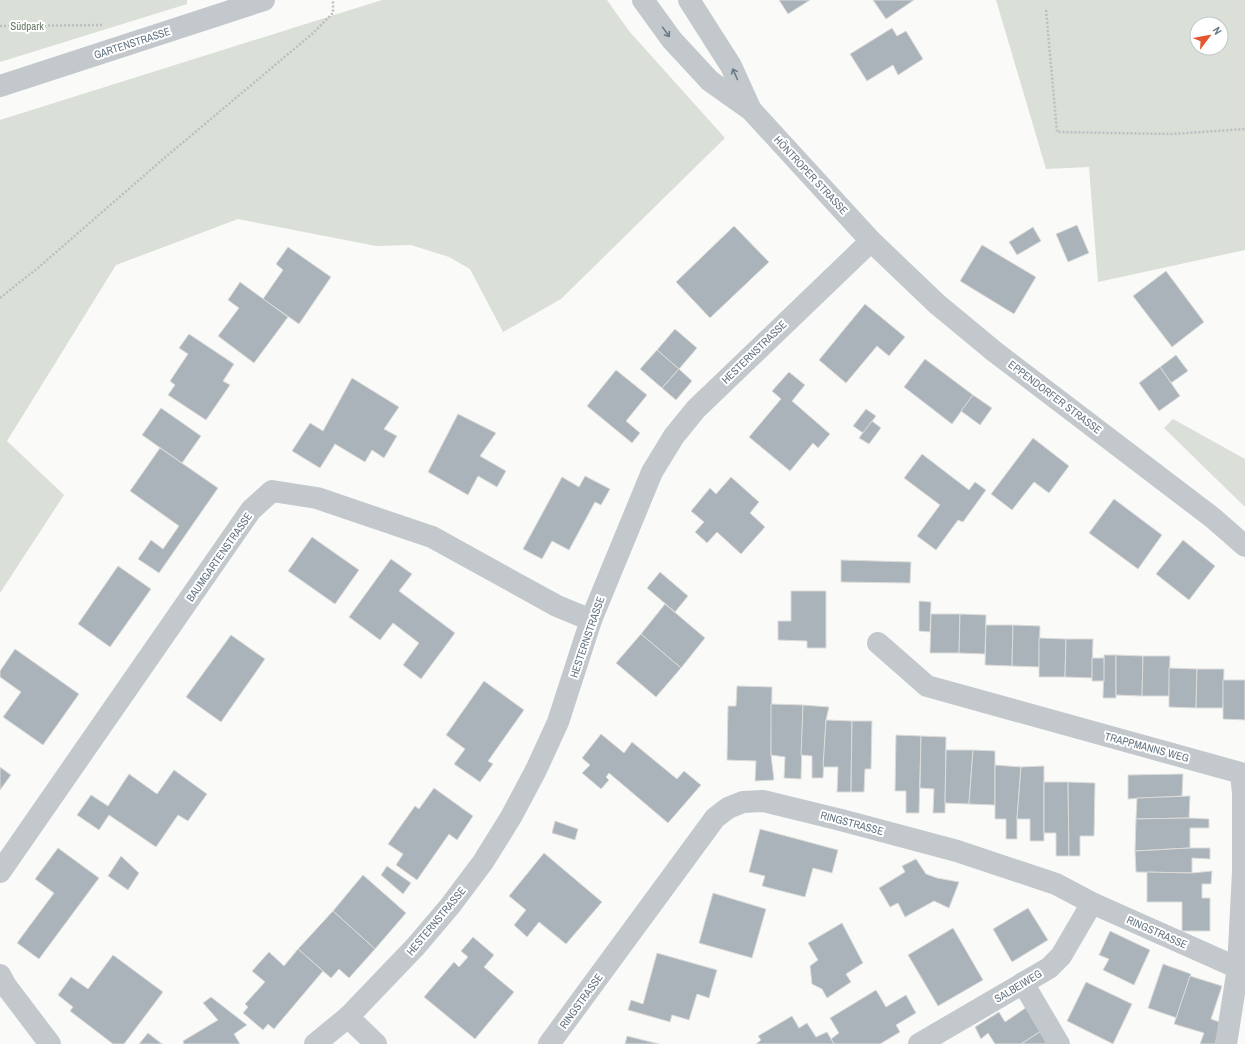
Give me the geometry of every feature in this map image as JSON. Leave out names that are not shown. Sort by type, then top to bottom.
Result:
[{"type":"street","name":"GARTENSTRASSE","points":[[0,86],[264,0]]},
{"type":"street","name":"HÖNTROPER STRASSE","points":[[643,0],[672,40],[710,81],[751,110],[871,240]]},
{"type":"street","name":"HÖNTROPER STRASSE","points":[[689,0],[731,66],[751,110]]},
{"type":"street","name":"EPPENDORFER STRASSE","points":[[871,240],[950,315],[1001,356],[1213,518],[1245,546]]},
{"type":"street","name":"HESTERNSTRASSE","points":[[315,1044],[348,1017],[416,946],[450,906],[483,862],[511,817],[536,770],[558,722],[591,620],[652,472],[674,436],[696,409],[871,240]]},
{"type":"street","name":"BAUMGARTENSTRASSE","points":[[0,872],[251,510],[272,492],[317,498],[432,537],[557,606],[591,620]]},
{"type":"street","name":"TRAPPMANNS WEG","points":[[878,643],[927,686],[1241,773],[1243,794],[1242,973]]},
{"type":"street","name":"RINGSTRASSE","points":[[549,1044],[715,818],[728,808],[743,802],[763,801],[841,820],[957,851],[1056,884],[1092,903],[1242,973]]},
{"type":"street","name":"SALBEIWEG","points":[[920,1044],[1049,968],[1061,956],[1092,903]]},
{"type":"street","points":[[1226,1044],[1242,973]]},
{"type":"street","points":[[0,975],[6,986],[50,1044]]},
{"type":"street","points":[[1023,983],[1059,1044]]},
{"type":"street","points":[[348,1017],[376,1044]]},
{"type":"path","points":[[0,298],[39,267],[162,160],[312,34],[333,13],[333,0]]},
{"type":"path","points":[[1046,10],[1057,132],[1172,134],[1245,129]]},
{"type":"path","points":[[0,26],[107,25],[121,47]]},
{"type":"green space","name":"Südpark","points":[[0,0],[187,0],[187,4],[0,62]]},
{"type":"green space","points":[[382,0],[607,0],[629,31],[725,138],[561,299],[503,332],[470,269],[449,257],[411,245],[376,246],[238,219],[116,265],[7,441],[64,495],[0,593],[0,120]]},
{"type":"green space","points":[[996,0],[1245,0],[1245,250],[1098,282],[1089,167],[1046,169]]},
{"type":"green space","points":[[1173,419],[1245,459],[1245,507],[1164,428]]},
{"type":"building","points":[[779,0],[810,0],[788,14]]},
{"type":"building","points":[[873,0],[914,0],[886,19]]},
{"type":"building","points":[[892,28],[897,36],[906,31],[923,59],[898,75],[893,65],[867,81],[850,54]]},
{"type":"building","points":[[1077,225],[1089,253],[1068,262],[1056,234]]},
{"type":"building","points":[[734,226],[769,262],[710,318],[676,282]]},
{"type":"building","points":[[1033,227],[1041,241],[1017,255],[1009,242]]},
{"type":"building","points":[[982,245],[1036,277],[1014,314],[960,281]]},
{"type":"building","points":[[288,247],[331,277],[299,324],[263,299],[283,270],[276,264]]},
{"type":"building","points":[[1166,271],[1204,322],[1172,347],[1133,296]]},
{"type":"building","points":[[240,282],[288,317],[254,363],[218,336],[239,308],[228,300]]},
{"type":"building","points":[[865,304],[905,337],[889,356],[877,346],[846,383],[819,360]]},
{"type":"building","points":[[675,329],[697,348],[679,369],[657,350]]},
{"type":"building","points":[[189,334],[234,364],[223,381],[230,385],[206,420],[168,395],[175,385],[170,381],[188,354],[179,348]]},
{"type":"building","points":[[657,350],[679,369],[662,388],[640,369]]},
{"type":"building","points":[[1176,355],[1188,371],[1171,383],[1160,367]]},
{"type":"building","points":[[925,359],[973,395],[952,424],[904,387]]},
{"type":"building","points":[[1160,367],[1180,396],[1159,411],[1139,383]]},
{"type":"building","points":[[679,369],[692,381],[676,400],[662,388]]},
{"type":"building","points":[[616,370],[647,395],[626,421],[640,433],[632,443],[587,406]]},
{"type":"building","points":[[789,372],[805,385],[792,401],[830,434],[818,448],[813,443],[790,471],[749,437],[781,399],[772,391]]},
{"type":"building","points":[[352,378],[399,407],[384,429],[397,436],[384,458],[372,450],[365,462],[335,444],[320,468],[292,451],[310,423],[323,431]]},
{"type":"building","points":[[973,395],[992,408],[980,425],[961,411]]},
{"type":"building","points":[[161,408],[201,436],[182,463],[142,435]]},
{"type":"building","points":[[866,409],[876,416],[863,433],[853,426]]},
{"type":"building","points":[[458,414],[496,433],[480,456],[506,471],[497,487],[478,476],[468,495],[428,472]]},
{"type":"building","points":[[872,421],[881,428],[869,444],[859,438]]},
{"type":"building","points":[[1033,438],[1069,466],[1049,493],[1034,482],[1012,510],[991,494]]},
{"type":"building","points":[[160,448],[218,488],[159,573],[138,559],[151,540],[163,549],[179,526],[130,491]]},
{"type":"building","points":[[922,454],[969,490],[975,482],[986,490],[963,522],[958,520],[936,550],[917,536],[940,505],[904,478]]},
{"type":"building","points":[[585,476],[610,489],[601,505],[595,502],[569,550],[552,541],[542,559],[523,549],[562,477],[579,487]]},
{"type":"building","points":[[731,477],[759,502],[750,513],[765,527],[741,554],[717,532],[707,543],[695,532],[704,522],[691,511],[710,488],[716,494]]},
{"type":"building","points":[[1114,499],[1162,535],[1138,569],[1089,533]]},
{"type":"building","points":[[312,537],[359,570],[335,604],[288,571]]},
{"type":"building","points":[[1183,540],[1215,566],[1189,600],[1156,574]]},
{"type":"building","points":[[391,559],[412,574],[399,591],[455,633],[421,679],[403,665],[419,643],[393,623],[380,640],[349,617]]},
{"type":"building","points":[[841,560],[911,562],[910,583],[841,582]]},
{"type":"building","points":[[118,566],[151,589],[110,647],[78,624]]},
{"type":"building","points":[[660,572],[688,596],[675,612],[647,588]]},
{"type":"building","points":[[791,591],[826,591],[826,648],[807,648],[807,641],[778,640],[778,621],[791,621]]},
{"type":"building","points":[[919,601],[931,602],[930,632],[919,631]]},
{"type":"building","points":[[665,604],[705,638],[681,668],[641,634]]},
{"type":"building","points":[[931,614],[960,614],[959,653],[930,653]]},
{"type":"building","points":[[960,614],[986,615],[985,654],[959,653]]},
{"type":"building","points":[[986,625],[1013,625],[1012,666],[985,665]]},
{"type":"building","points":[[1013,625],[1040,626],[1039,667],[1012,666]]},
{"type":"building","points":[[641,634],[681,668],[656,697],[616,663]]},
{"type":"building","points":[[231,635],[265,659],[221,722],[186,697]]},
{"type":"building","points":[[1039,638],[1066,639],[1065,677],[1039,677]]},
{"type":"building","points":[[1066,639],[1093,639],[1092,678],[1065,677]]},
{"type":"building","points":[[15,649],[79,694],[43,745],[3,717],[21,692],[0,677],[0,671]]},
{"type":"building","points":[[1104,655],[1116,655],[1116,698],[1103,698]]},
{"type":"building","points":[[1116,655],[1143,656],[1142,696],[1116,695]]},
{"type":"building","points":[[1143,656],[1170,656],[1169,696],[1142,696]]},
{"type":"building","points":[[1092,658],[1104,658],[1104,681],[1092,681]]},
{"type":"building","points":[[1169,668],[1197,669],[1196,708],[1169,707]]},
{"type":"building","points":[[1197,669],[1224,669],[1223,708],[1196,708]]},
{"type":"building","points":[[1223,680],[1245,680],[1245,720],[1223,719]]},
{"type":"building","points":[[484,681],[524,710],[488,761],[493,764],[480,782],[454,764],[465,749],[446,735]]},
{"type":"building","points":[[737,686],[772,687],[771,755],[774,780],[755,781],[756,761],[727,760],[728,706],[736,706]]},
{"type":"building","points":[[771,704],[803,705],[801,779],[784,778],[785,757],[771,755]]},
{"type":"building","points":[[803,705],[829,707],[826,720],[823,778],[812,778],[812,756],[801,755]]},
{"type":"building","points":[[826,720],[852,721],[851,792],[837,792],[838,767],[823,767]]},
{"type":"building","points":[[852,721],[872,721],[871,769],[865,769],[864,792],[851,792]]},
{"type":"building","points":[[601,734],[624,753],[632,742],[677,779],[684,771],[701,785],[668,823],[609,773],[606,777],[609,780],[601,789],[582,773],[590,765],[582,758]]},
{"type":"building","points":[[896,735],[921,736],[919,813],[906,813],[906,791],[895,791]]},
{"type":"building","points":[[921,736],[946,737],[945,813],[933,813],[934,789],[920,788]]},
{"type":"building","points":[[946,750],[973,750],[969,804],[945,803]]},
{"type":"building","points":[[973,750],[995,751],[995,805],[969,804]]},
{"type":"building","points":[[995,765],[1021,767],[1017,839],[1006,839],[1006,819],[995,819]]},
{"type":"building","points":[[1044,766],[1044,841],[1030,841],[1030,819],[1017,819],[1021,767]]},
{"type":"building","points":[[0,767],[11,775],[0,790]]},
{"type":"building","points":[[174,770],[207,794],[188,821],[178,815],[156,847],[109,815],[99,830],[77,815],[91,795],[108,806],[129,774],[157,794]]},
{"type":"building","points":[[1183,774],[1182,796],[1128,799],[1128,775]]},
{"type":"building","points":[[1044,782],[1068,782],[1069,856],[1056,856],[1056,833],[1044,833]]},
{"type":"building","points":[[1068,782],[1095,783],[1094,836],[1080,836],[1080,856],[1069,856]]},
{"type":"building","points":[[434,788],[473,816],[457,840],[449,834],[417,880],[396,865],[403,854],[388,844],[415,806],[419,809]]},
{"type":"building","points":[[1190,796],[1189,818],[1136,819],[1137,798]]},
{"type":"building","points":[[1136,819],[1209,819],[1209,828],[1190,828],[1190,848],[1135,851]]},
{"type":"building","points":[[555,821],[578,829],[575,840],[552,833]]},
{"type":"building","points":[[760,829],[838,850],[832,873],[813,868],[805,897],[762,886],[765,876],[749,872]]},
{"type":"building","points":[[58,848],[99,878],[39,959],[17,943],[54,893],[35,879]]},
{"type":"building","points":[[1210,848],[1210,859],[1192,858],[1192,873],[1136,872],[1135,851]]},
{"type":"building","points":[[544,853],[602,902],[566,944],[539,922],[527,937],[514,925],[526,910],[509,896]]},
{"type":"building","points":[[121,856],[139,873],[128,890],[108,876]]},
{"type":"building","points":[[916,859],[926,874],[937,878],[959,882],[949,908],[934,901],[905,917],[898,903],[890,907],[879,888],[905,872],[902,866]]},
{"type":"building","points":[[387,866],[411,883],[403,894],[381,875]]},
{"type":"building","points":[[1212,871],[1211,884],[1202,884],[1202,898],[1210,898],[1210,931],[1182,931],[1182,902],[1147,902],[1147,872],[1192,873]]},
{"type":"building","points":[[363,875],[406,913],[375,949],[333,911]]},
{"type":"building","points":[[713,893],[766,909],[752,958],[699,943]]},
{"type":"building","points":[[1028,908],[1048,940],[1012,962],[993,929]]},
{"type":"building","points":[[333,911],[375,949],[349,978],[339,969],[331,978],[298,949]]},
{"type":"building","points":[[842,923],[863,963],[846,974],[851,982],[827,998],[822,989],[812,984],[810,966],[818,960],[808,943]]},
{"type":"building","points":[[953,928],[983,980],[938,1006],[908,955]]},
{"type":"building","points":[[1110,931],[1150,950],[1134,985],[1103,970],[1109,959],[1099,955]]},
{"type":"building","points":[[473,937],[494,955],[484,967],[514,992],[475,1039],[424,997],[454,962],[459,967],[468,957],[461,951]]},
{"type":"building","points":[[298,949],[323,971],[274,1029],[268,1024],[263,1030],[243,1013],[248,1007],[245,1004],[265,982],[252,971],[269,952],[284,966]]},
{"type":"building","points":[[657,953],[717,970],[709,998],[697,994],[689,1020],[672,1015],[670,1022],[628,1010],[631,1000],[643,1004]]},
{"type":"building","points":[[113,955],[163,992],[124,1044],[113,1044],[70,1011],[73,1007],[58,995],[71,977],[88,989]]},
{"type":"building","points":[[1163,964],[1191,974],[1177,1018],[1148,1008]]},
{"type":"building","points":[[1190,976],[1222,986],[1211,1019],[1222,1023],[1215,1044],[1200,1044],[1204,1033],[1174,1024]]},
{"type":"building","points":[[1086,982],[1132,1004],[1113,1044],[1067,1021]]},
{"type":"building","points":[[876,990],[886,1007],[906,995],[916,1013],[896,1025],[900,1032],[880,1044],[834,1044],[831,1039],[839,1033],[830,1018]]},
{"type":"building","points":[[211,997],[247,1025],[234,1034],[240,1044],[184,1044],[183,1041],[218,1020],[203,1003]]},
{"type":"building","points":[[1027,1007],[1041,1031],[1021,1044],[995,1044],[988,1033],[981,1039],[975,1027],[999,1012],[1005,1022]]},
{"type":"building","points":[[792,1016],[799,1028],[807,1023],[816,1037],[827,1032],[834,1044],[756,1044],[761,1040],[758,1036]]},
{"type":"building","points":[[1041,1031],[1048,1044],[1021,1044]]},
{"type":"building","points":[[148,1033],[162,1044],[139,1044]]},
{"type":"building","points":[[627,1036],[659,1044],[625,1044]]}]
